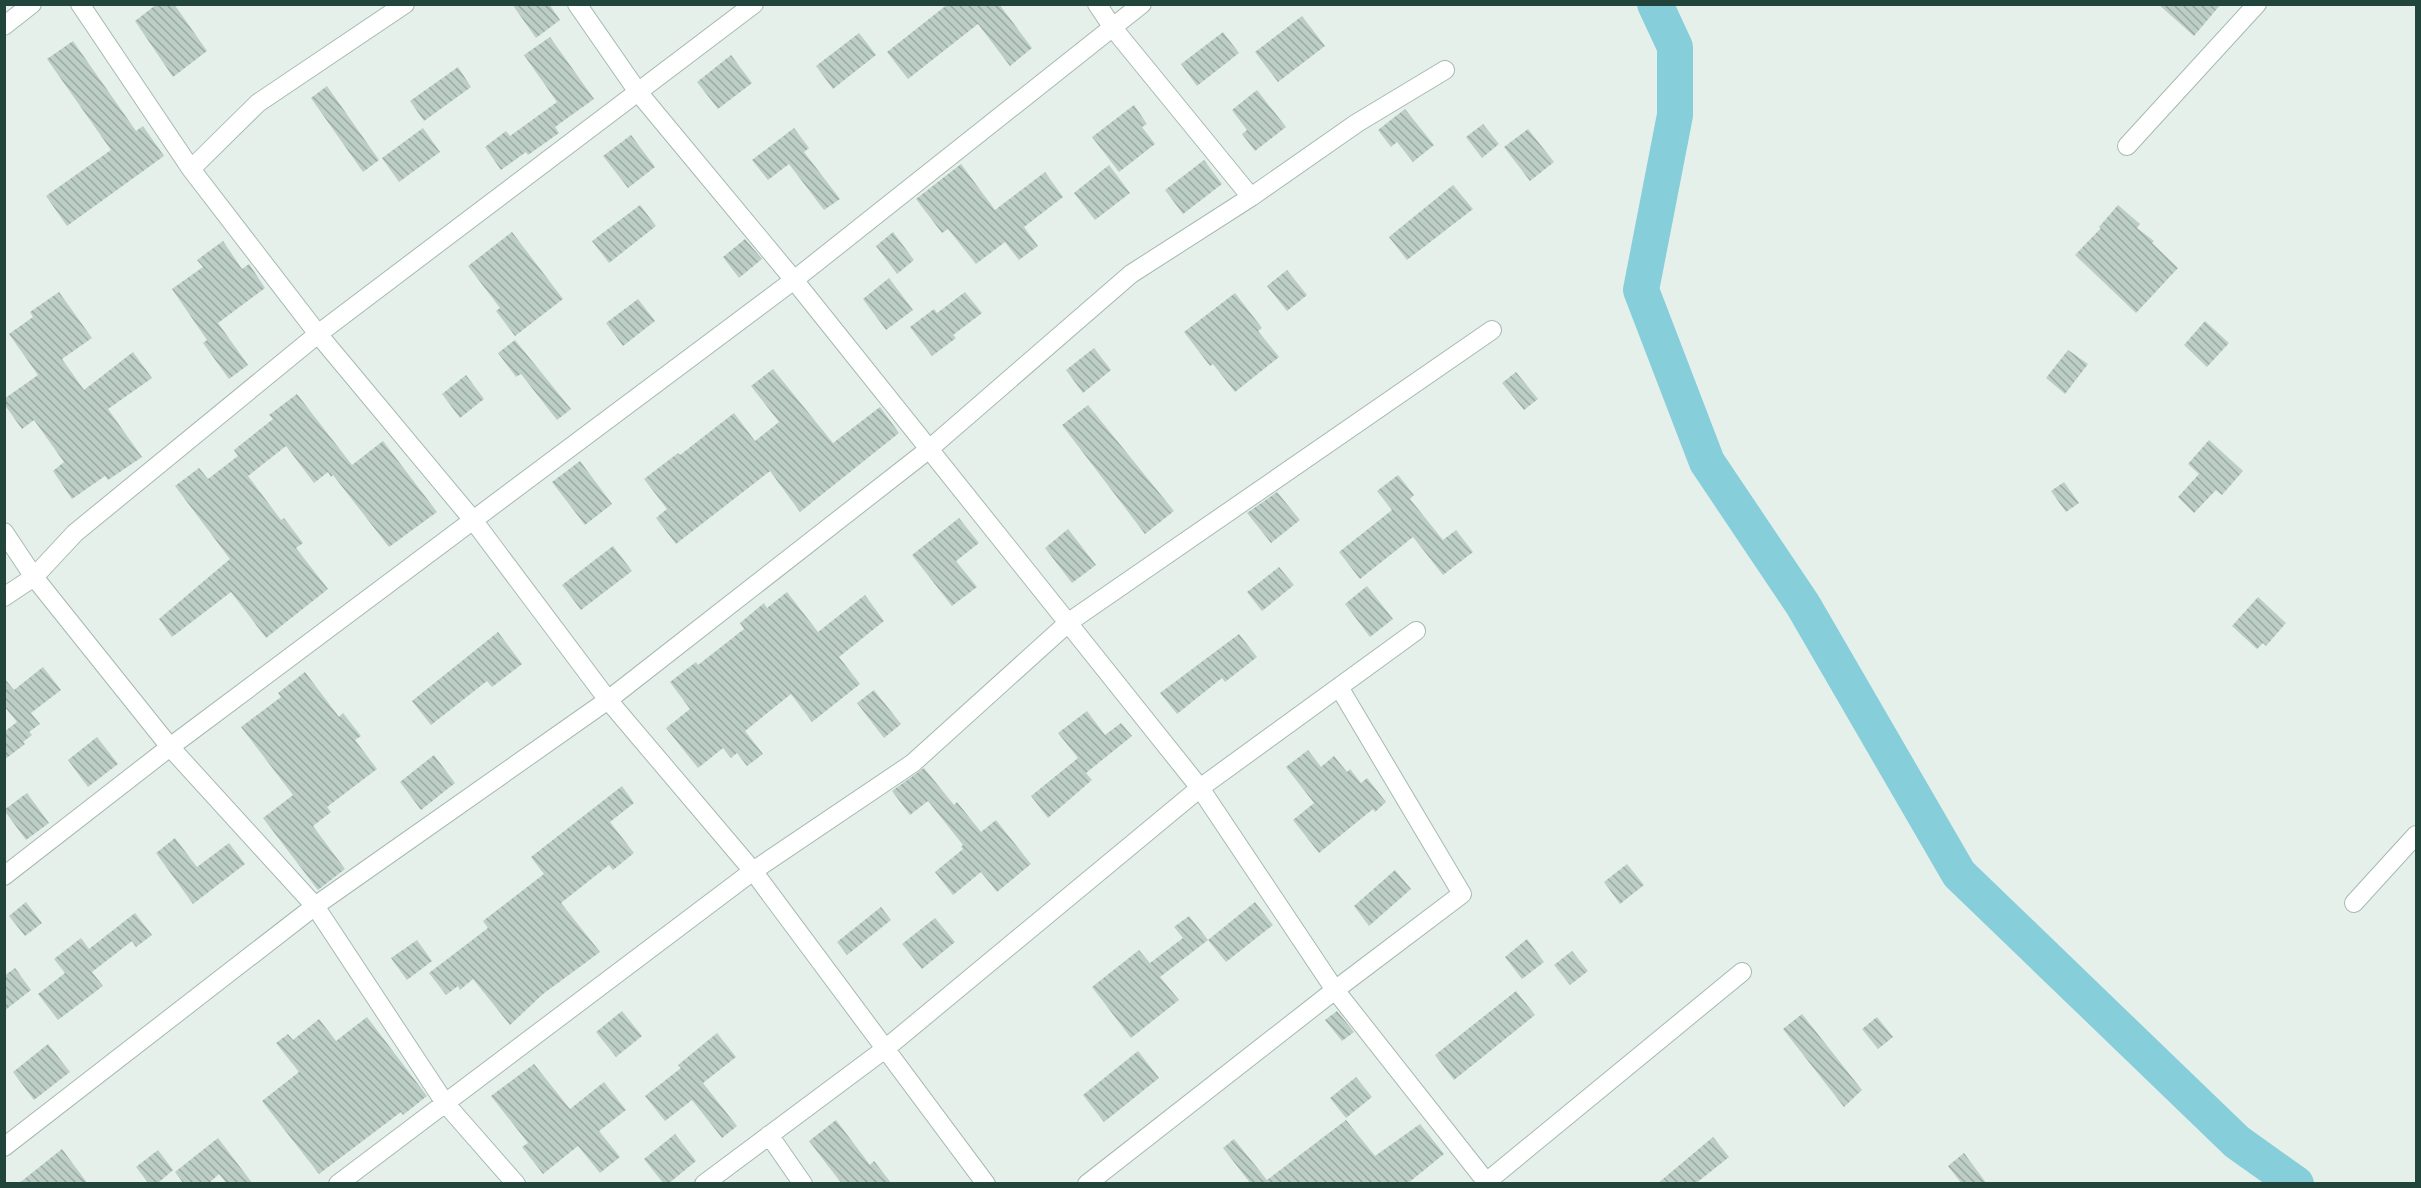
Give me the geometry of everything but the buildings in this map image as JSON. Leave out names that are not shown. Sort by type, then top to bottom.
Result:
[{"type":"street","points":[[4,26],[32,4]]},
{"type":"street","points":[[80,4],[191,169],[318,334],[473,520],[608,700],[753,871],[986,1184]]},
{"type":"street","points":[[191,169],[258,103],[405,4]]},
{"type":"street","points":[[577,4],[638,92],[794,280],[1200,788],[1335,990],[1486,1183],[1742,972]]},
{"type":"street","points":[[4,597],[34,577],[75,534],[318,334],[754,4]]},
{"type":"street","points":[[1097,4],[1113,28],[1251,197]]},
{"type":"street","points":[[4,876],[170,747],[794,280],[1142,4]]},
{"type":"street","points":[[2127,146],[2257,4]]},
{"type":"street","points":[[4,1147],[315,906],[608,700],[928,450],[1131,274],[1251,197],[1357,123],[1445,70]]},
{"type":"street","points":[[338,1184],[753,871],[914,763],[1068,622],[1492,330]]},
{"type":"street","points":[[4,532],[34,577],[170,747],[315,906],[445,1103],[516,1184]]},
{"type":"street","points":[[704,1184],[885,1048],[1200,788],[1416,631]]},
{"type":"street","points":[[1087,1184],[1462,894],[1339,687]]},
{"type":"street","points":[[2354,903],[2416,835]]},
{"type":"street","points":[[769,1135],[802,1184]]},
{"type":"waterway","points":[[1655,4],[1675,47],[1675,115],[1641,290],[1707,462],[1803,605],[1959,874],[2237,1142],[2296,1184]]}]
